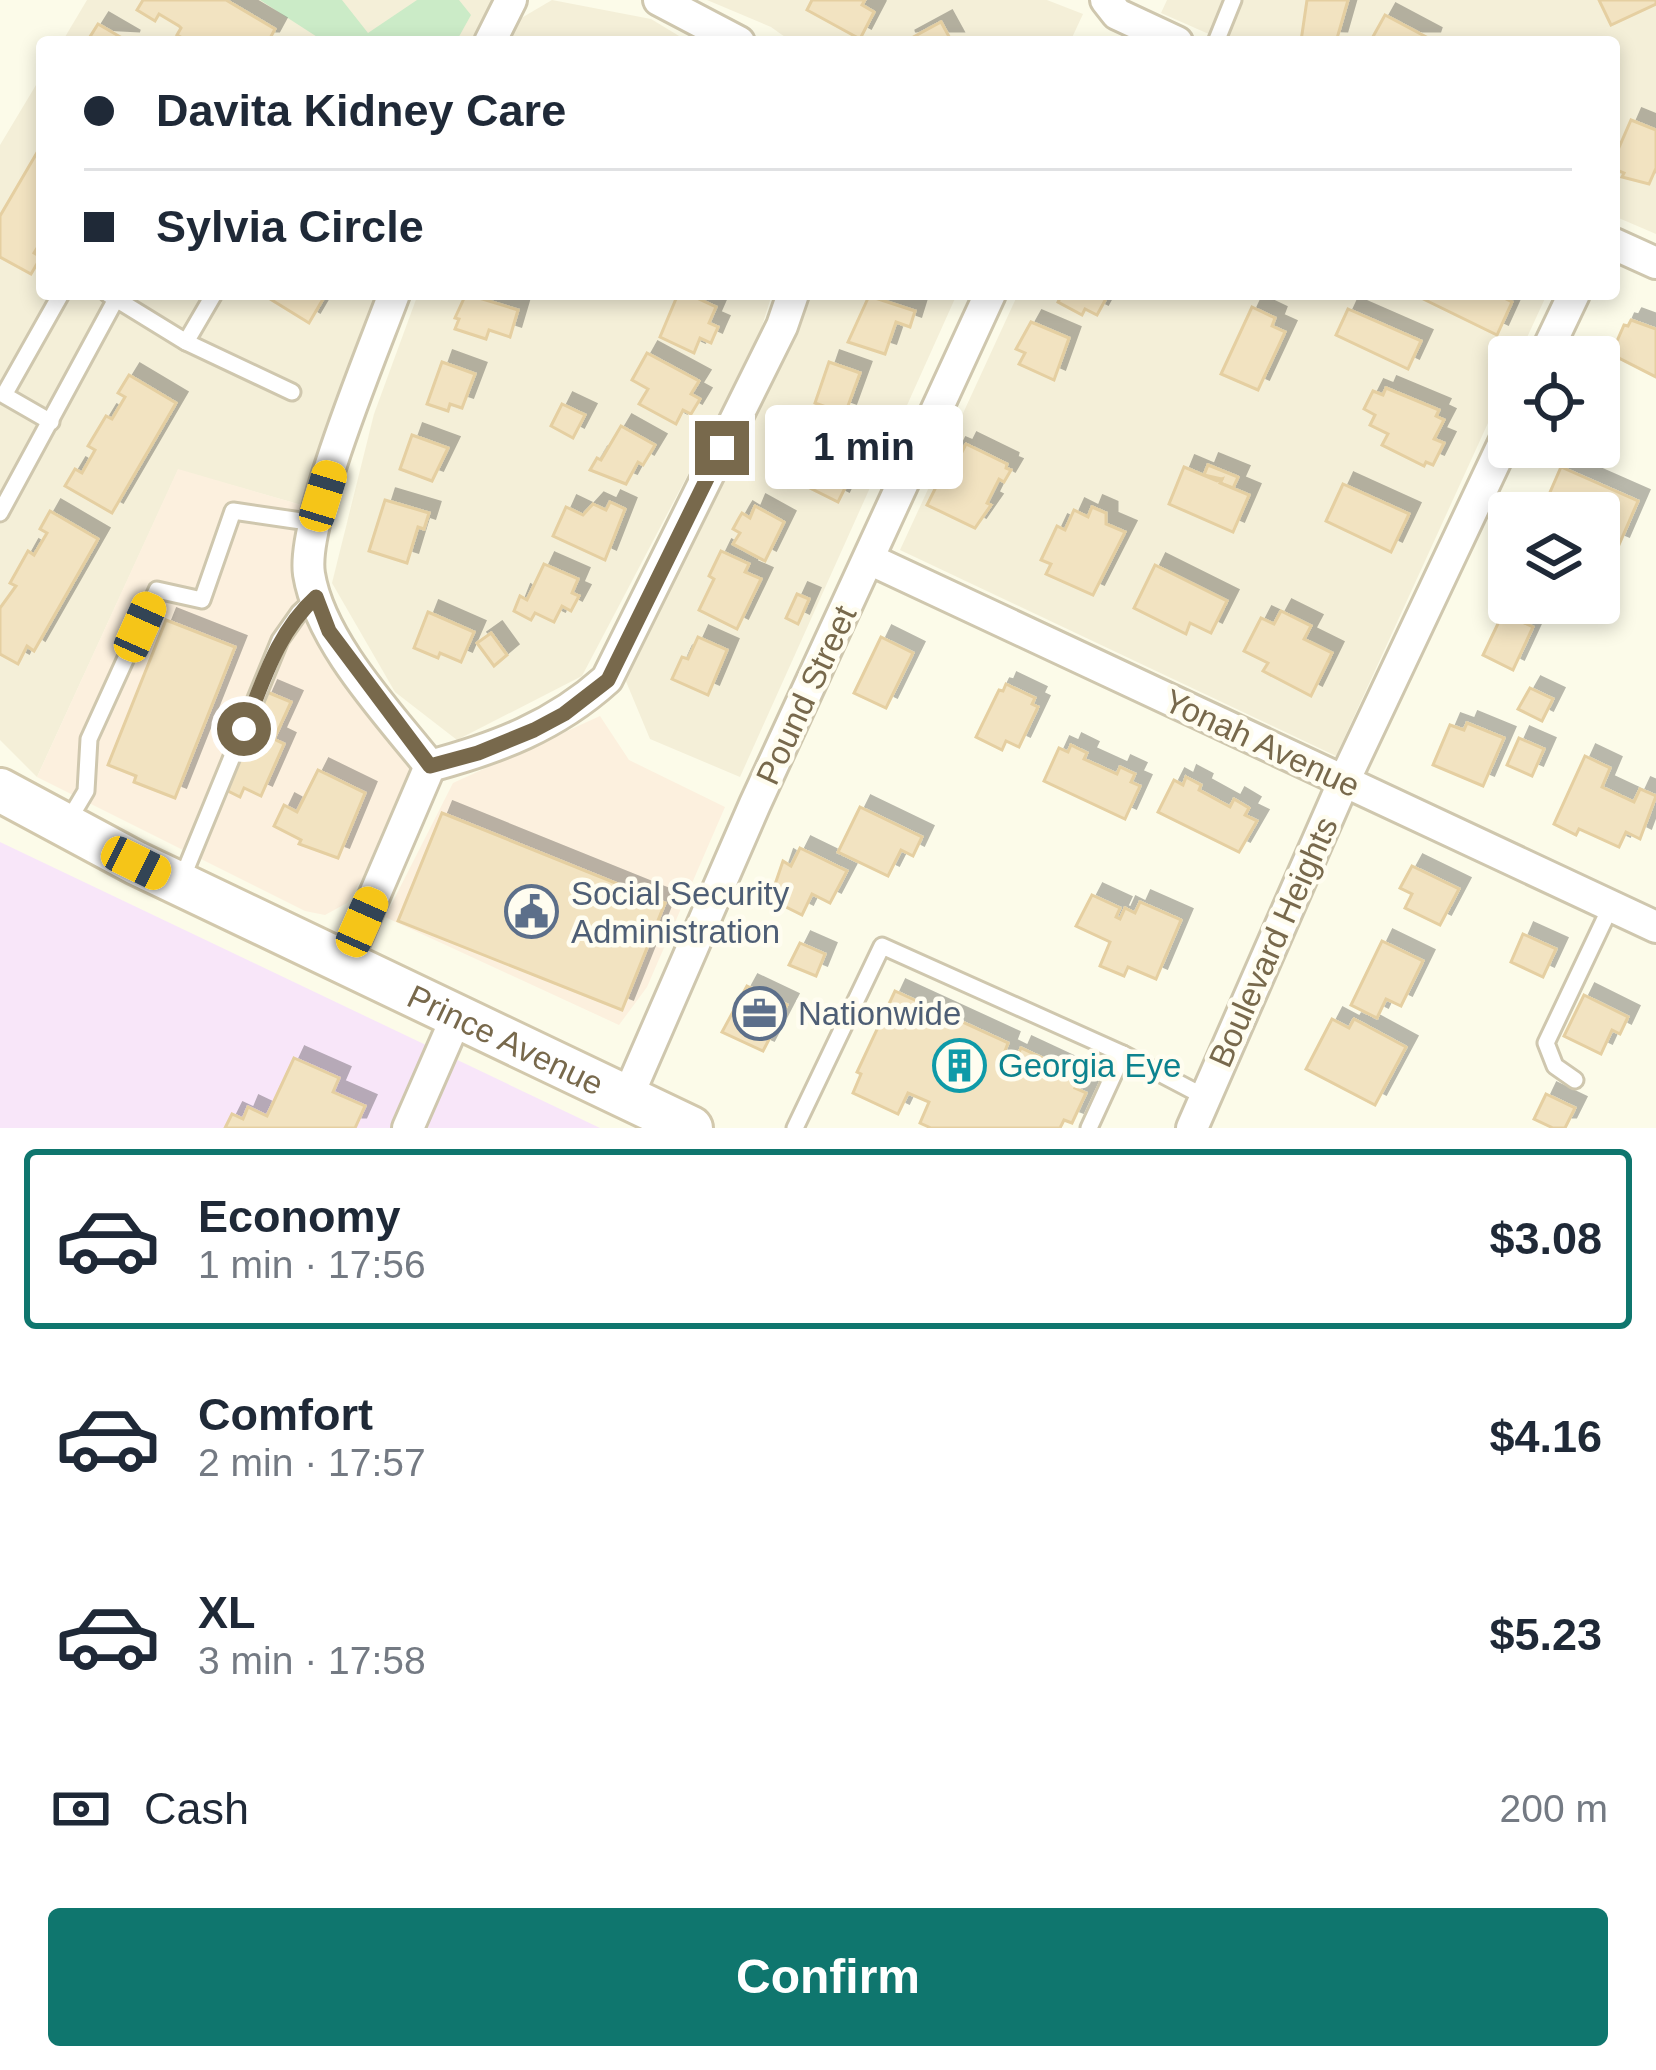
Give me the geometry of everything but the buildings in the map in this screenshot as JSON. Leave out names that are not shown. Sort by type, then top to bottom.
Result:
[{"type":"main road","name":"Prince Avenue","points":[[5,801],[691,1128]]},
{"type":"street","points":[[493,36],[511,0]]},
{"type":"street","points":[[659,0],[728,36]]},
{"type":"street","points":[[1113,14],[1163,36]]},
{"type":"street","points":[[1620,247],[1656,263]]},
{"type":"street","points":[[392,300],[315,523],[308,571],[329,631],[430,766]]},
{"type":"street","points":[[430,766],[534,730],[608,680],[791,300]]},
{"type":"street","name":"Pound Street","points":[[627,1098],[755,804],[986,300]]},
{"type":"street","points":[[1554,336],[1571,300]]},
{"type":"street","name":"Boulevard Heights","points":[[1192,1128],[1344,781],[1492,468]]},
{"type":"street","name":"Yonah Avenue","points":[[869,560],[1656,927]]},
{"type":"street","points":[[345,964],[430,766]]},
{"type":"street","points":[[408,1128],[457,1016]]},
{"type":"lane","points":[[1218,36],[1233,0]]},
{"type":"lane","points":[[51,422],[4,395],[58,300]]},
{"type":"lane","points":[[0,513],[110,300]]},
{"type":"lane","points":[[118,300],[186,342],[292,392]]},
{"type":"lane","points":[[186,342],[210,300]]},
{"type":"lane","points":[[65,826],[86,791],[89,739],[157,590],[202,600],[232,511],[315,523]]},
{"type":"lane","points":[[179,884],[280,640],[316,597]]},
{"type":"lane","points":[[1575,1080],[1555,1066],[1546,1043],[1611,906]]},
{"type":"lane","points":[[795,1128],[882,946],[1205,1096]]},
{"type":"lane","points":[[1089,1128],[1123,1054]]},
{"type":"shaded area","points":[[87,0],[492,0],[477,36],[66,36]]},
{"type":"shaded area","points":[[552,0],[651,19],[679,36],[512,36],[518,20]]},
{"type":"shaded area","points":[[707,0],[1047,0],[1083,14],[1073,36],[784,36]]},
{"type":"shaded area","points":[[1167,0],[1656,0],[1656,234],[1620,219],[1620,36],[1213,36],[1161,13]]},
{"type":"shaded area","points":[[36,85],[36,300],[379,300],[305,506],[178,470],[37,777],[0,740],[0,145]]},
{"type":"shaded area","points":[[416,300],[770,300],[756,345],[582,676],[457,740],[395,692],[332,583],[374,414]]},
{"type":"shaded area","points":[[797,300],[954,300],[740,777],[650,739],[625,679]]},
{"type":"shaded area","points":[[1015,300],[1544,300],[1528,336],[1488,336],[1488,423],[1336,756],[900,550]]},
{"type":"shaded area","points":[[178,469],[305,506],[296,573],[304,619],[355,700],[409,761],[409,780],[365,874],[347,903],[325,915],[305,911],[37,777]]},
{"type":"shaded area","points":[[600,716],[629,760],[725,807],[647,987],[619,1025],[385,917],[453,783]]},
{"type":"shaded area","points":[[0,842],[600,1128],[0,1128]]},
{"type":"green space","points":[[260,0],[342,0],[368,33],[417,0],[459,0],[471,15],[459,36],[316,36]]},
{"type":"place","name":"Social Security Administration","points":[[532,912]]},
{"type":"place","name":"Nationwide","points":[[759,1013]]},
{"type":"place","name":"Georgia Eye","points":[[959,1065]]},
{"type":"route","points":[[244,729],[280,640],[316,597],[329,631],[430,766],[478,753],[564,714],[608,680],[722,448]]}]
